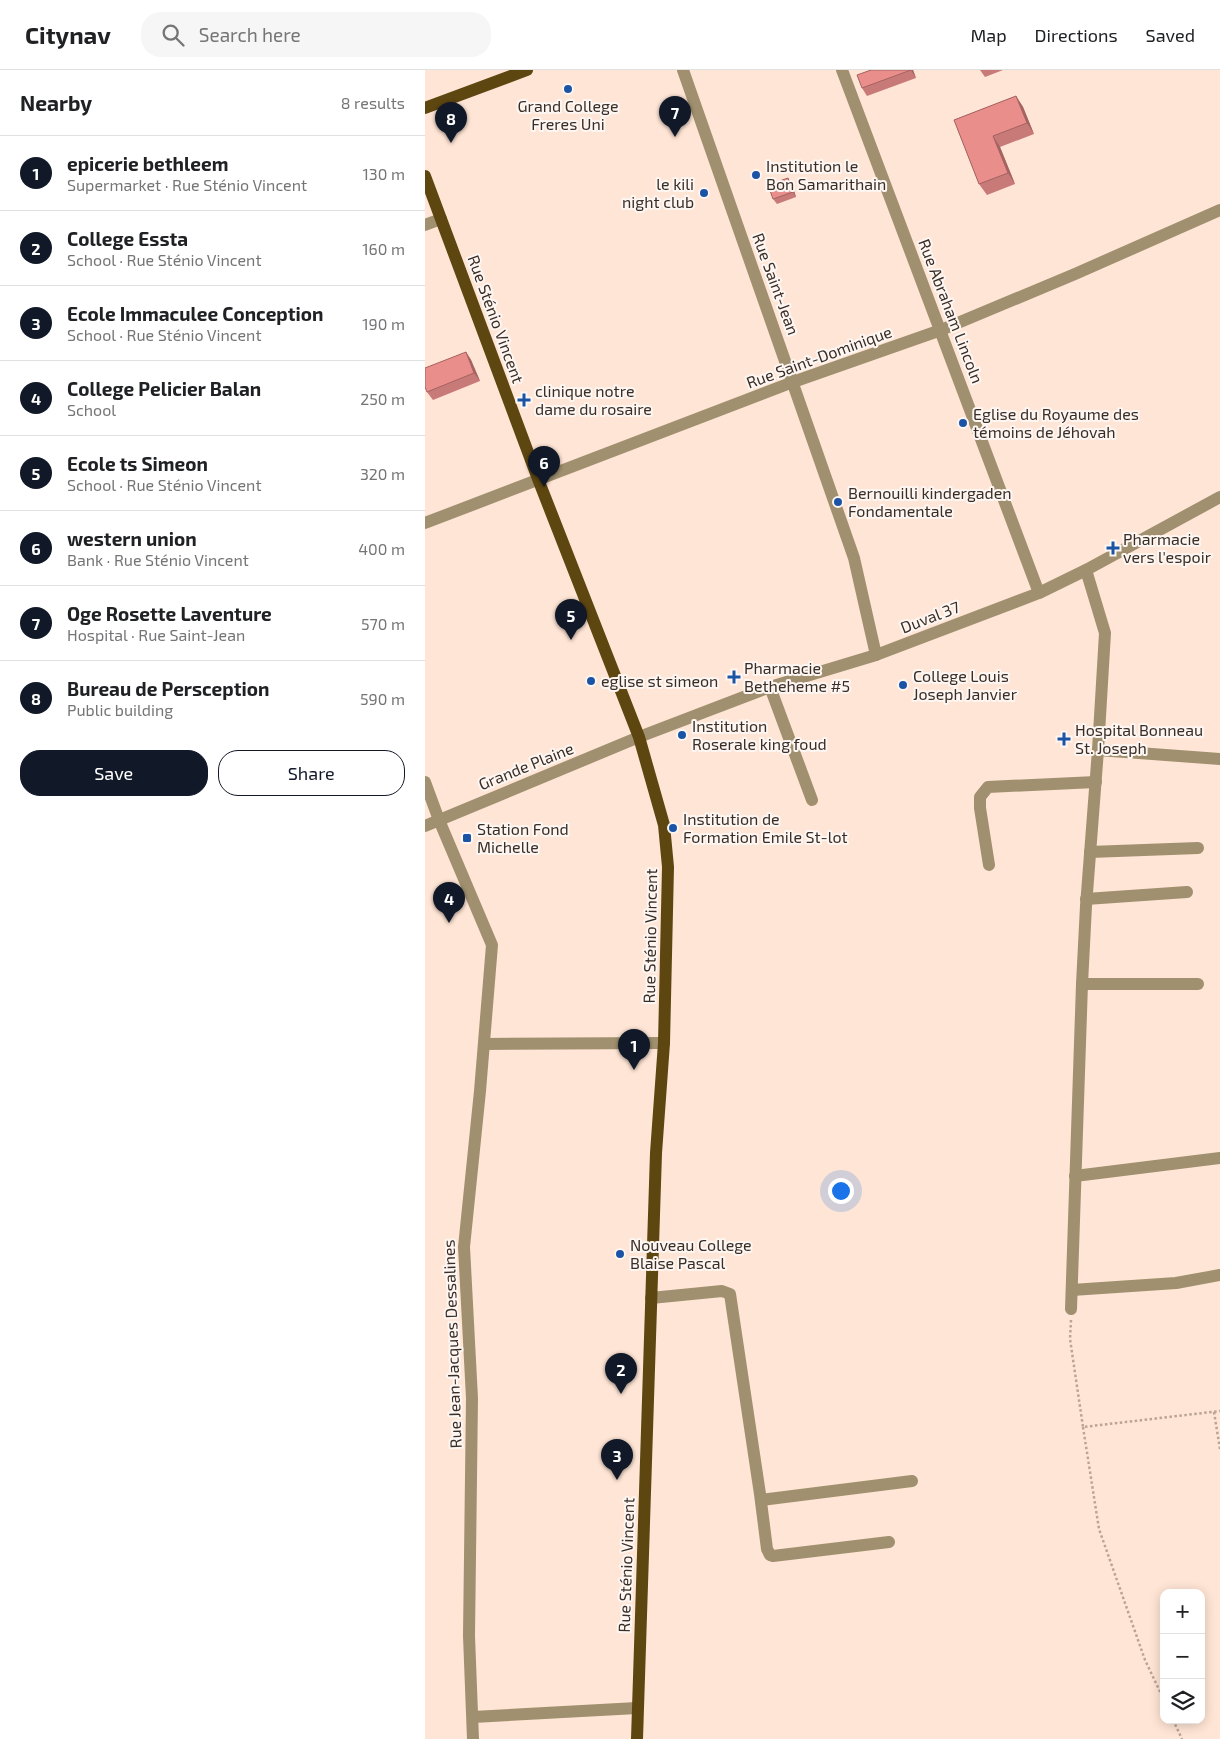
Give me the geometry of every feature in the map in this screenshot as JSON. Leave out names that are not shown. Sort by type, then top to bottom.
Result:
[{"type":"main road","points":[[425,108],[527,70]]},
{"type":"main road","name":"Rue Sténio Vincent","points":[[425,176],[538,479],[639,737],[664,825],[668,867],[664,1043],[656,1153],[637,1739]]},
{"type":"street","name":"Rue Saint-Jean","points":[[683,70],[854,558],[876,655]]},
{"type":"street","name":"Rue Abraham Lincoln","points":[[842,70],[1039,593]]},
{"type":"street","name":"Rue Saint-Dominique","points":[[425,523],[793,382],[941,330],[1075,274],[1220,210]]},
{"type":"street","points":[[425,225],[441,219]]},
{"type":"street","name":"Duval 37","points":[[639,737],[770,688],[876,655],[1039,593],[1086,570],[1220,497]]},
{"type":"street","points":[[1071,1309],[1086,899],[1096,782],[1105,633],[1086,570]]},
{"type":"street","points":[[770,688],[812,800]]},
{"type":"street","name":"Grande Plaine","points":[[425,826],[639,737]]},
{"type":"street","points":[[1098,750],[1220,759]]},
{"type":"street","name":"Rue Jean-Jacques Dessalines","points":[[425,782],[492,945],[464,1247],[472,1398],[469,1636],[473,1739]]},
{"type":"street","points":[[989,865],[980,808],[980,797],[988,787],[1096,782]]},
{"type":"street","points":[[1090,852],[1198,848]]},
{"type":"street","points":[[1086,899],[1187,892]]},
{"type":"street","points":[[1082,984],[1198,984]]},
{"type":"street","points":[[484,1044],[664,1043]]},
{"type":"street","points":[[1075,1176],[1220,1158]]},
{"type":"street","points":[[1072,1290],[1176,1283],[1220,1275]]},
{"type":"street","points":[[651,1298],[722,1292],[730,1294],[767,1549],[770,1555],[889,1542]]},
{"type":"street","points":[[761,1500],[912,1481]]},
{"type":"street","points":[[473,1717],[637,1708]]},
{"type":"path","points":[[1071,1309],[1071,1338],[1099,1529],[1145,1660],[1160,1692]]},
{"type":"path","points":[[1083,1427],[1220,1411]]},
{"type":"path","points":[[1214,1412],[1220,1449]]},
{"type":"path","points":[[1175,1724],[1182,1739]]},
{"type":"building","points":[[871,70],[911,70],[862,88],[857,75]]},
{"type":"building","points":[[1016,96],[1027,123],[993,136],[1008,173],[979,184],[954,120]]},
{"type":"building","points":[[788,178],[793,192],[773,199],[768,185]]},
{"type":"building","points":[[466,352],[474,373],[427,392],[425,387],[425,368]]},
{"type":"place","name":"Grand College Freres Uni","points":[[568,89]]},
{"type":"place","name":"Oge Rosette Laventure","points":[[675,137]]},
{"type":"place","name":"Bureau de Persception","points":[[451,143]]},
{"type":"place","name":"Institution le Bon Samarithain","points":[[756,175]]},
{"type":"place","name":"le kili night club","points":[[704,193]]},
{"type":"place","name":"clinique notre dame du rosaire","points":[[524,400]]},
{"type":"place","name":"Eglise du Royaume des témoins de Jéhovah","points":[[963,423]]},
{"type":"place","name":"western union","points":[[544,487]]},
{"type":"place","name":"Bernouilli kindergaden Fondamentale","points":[[838,502]]},
{"type":"place","name":"Pharmacie vers l'espoir","points":[[1113,548]]},
{"type":"place","name":"Ecole ts Simeon","points":[[571,640]]},
{"type":"place","name":"Pharmacie Betheheme #5","points":[[734,677]]},
{"type":"place","name":"eglise st simeon","points":[[591,681]]},
{"type":"place","name":"College Louis Joseph Janvier","points":[[903,685]]},
{"type":"place","name":"Institution Roserale king foud","points":[[682,735]]},
{"type":"place","name":"Hospital Bonneau St. Joseph","points":[[1064,739]]},
{"type":"place","name":"Institution de Formation Emile St-lot","points":[[673,828]]},
{"type":"place","name":"Station Fond Michelle","points":[[467,838]]},
{"type":"place","name":"College Pelicier Balan","points":[[449,923]]},
{"type":"place","name":"epicerie bethleem","points":[[634,1070]]},
{"type":"place","name":"Nouveau College Blaise Pascal","points":[[620,1254]]},
{"type":"place","name":"College Essta","points":[[621,1394]]},
{"type":"place","name":"Ecole Immaculee Conception","points":[[617,1480]]}]
